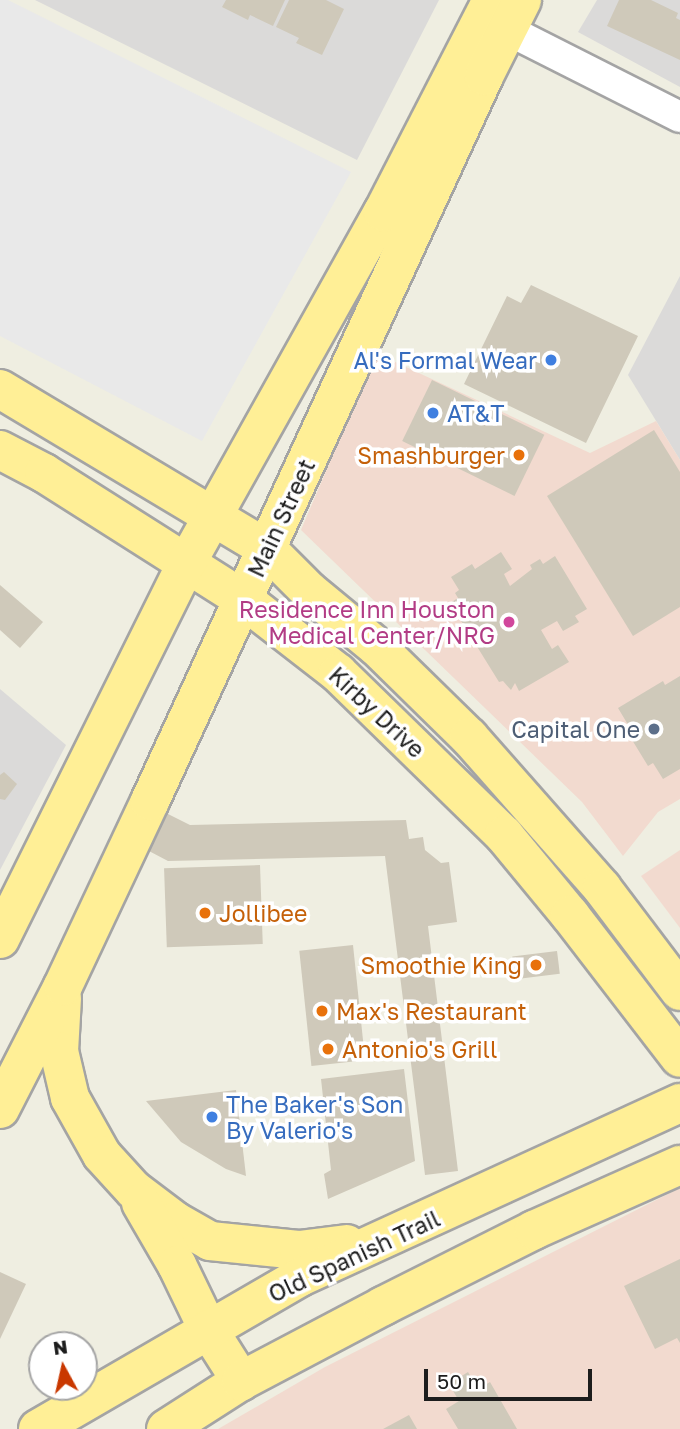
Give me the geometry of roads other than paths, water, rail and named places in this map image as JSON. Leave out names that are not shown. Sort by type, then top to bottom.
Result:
[{"type":"main road","points":[[0,939],[213,514],[383,212],[501,12]]},
{"type":"main road","name":"Main Street","points":[[0,1109],[63,986],[244,600],[501,12]]},
{"type":"main road","name":"Kirby Drive","points":[[0,389],[213,514],[267,549],[309,591],[377,647],[469,737],[610,899],[680,991]]},
{"type":"main road","name":"Kirby Drive","points":[[0,450],[44,473],[244,600],[338,673],[481,812],[570,915],[680,1058]]},
{"type":"main road","points":[[481,812],[512,785]]},
{"type":"main road","points":[[63,986],[59,1051],[70,1098],[102,1155],[134,1190],[174,1221],[210,1241],[299,1250],[391,1238]]},
{"type":"main road","name":"Old Spanish Trail","points":[[38,1429],[300,1278],[680,1103]]},
{"type":"main road","points":[[166,1429],[241,1381],[534,1230],[680,1165]]},
{"type":"main road","points":[[134,1190],[177,1265],[208,1329],[241,1381]]},
{"type":"street","points":[[501,12],[680,117]]},
{"type":"place","name":"Al's Formal Wear","points":[[551,360]]},
{"type":"place","name":"AT&T","points":[[433,413]]},
{"type":"place","name":"Smashburger","points":[[519,455]]},
{"type":"place","name":"Residence Inn Houston Medical Center/NRG","points":[[509,622]]},
{"type":"place","name":"Capital One","points":[[654,729]]},
{"type":"place","name":"Jollibee","points":[[205,913]]},
{"type":"place","name":"Smoothie King","points":[[536,965]]},
{"type":"place","name":"Max's Restaurant","points":[[322,1011]]},
{"type":"place","name":"Antonio's Grill","points":[[328,1049]]},
{"type":"place","name":"The Baker's Son By Valerio's","points":[[212,1117]]}]
